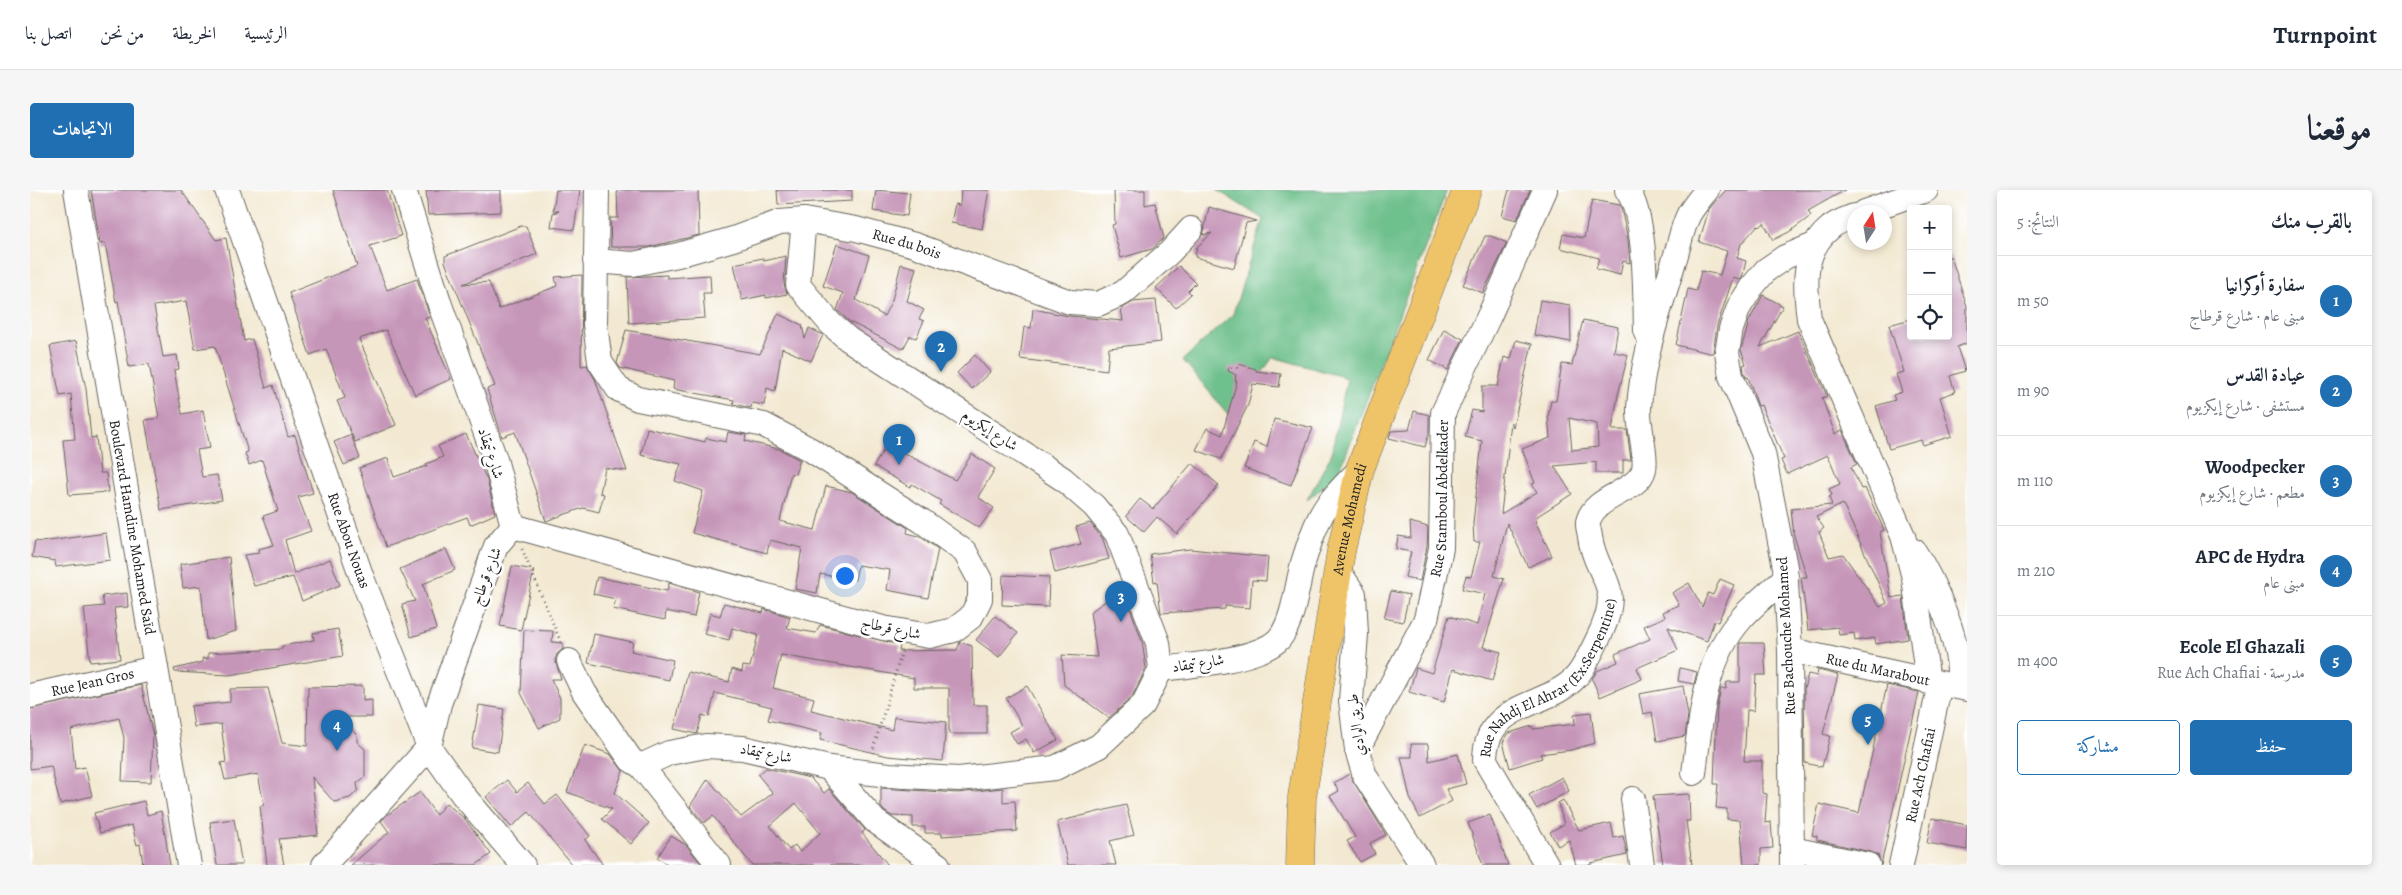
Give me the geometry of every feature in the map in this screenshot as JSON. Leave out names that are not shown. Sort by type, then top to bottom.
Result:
[{"type":"main road","name":"Avenue Mohamedi","points":[[1300,865],[1302,797],[1341,551],[1360,469],[1467,190]]},
{"type":"street","name":"Boulevard Hamdine Mohamed Saïd","points":[[76,190],[189,865]]},
{"type":"street","name":"Rue Abou Nouas","points":[[227,190],[362,578],[429,747],[463,795],[523,865]]},
{"type":"street","name":"شارع تيمقاد","points":[[404,190],[440,305],[495,459],[512,526]]},
{"type":"street","name":"شارع قرطاج","points":[[429,747],[439,704],[496,546],[512,526],[883,628],[929,636],[954,630],[971,617],[980,600],[980,580],[965,552],[922,521],[811,450],[764,425],[638,399],[618,389],[600,362],[595,324],[597,190]]},
{"type":"street","name":"Rue Stamboul Abdelkader","points":[[1357,750],[1426,619],[1441,548],[1443,413],[1490,314],[1545,190]]},
{"type":"street","points":[[1627,190],[1634,200],[1644,259],[1647,352]]},
{"type":"street","points":[[1647,352],[1688,216],[1707,190]]},
{"type":"street","points":[[1884,205],[1926,190]]},
{"type":"street","points":[[1847,219],[1831,226],[1814,245],[1806,267],[1805,288],[1809,319],[1903,536],[1914,578],[1948,685],[1962,677],[1956,638],[1943,603],[1926,569],[1903,536]]},
{"type":"street","name":"Rue du bois","points":[[596,261],[633,264],[678,255],[734,239],[780,222],[804,220],[856,228],[915,245],[1070,302],[1098,304],[1123,293],[1170,252],[1191,229]]},
{"type":"street","name":"شارع إيكزيوم","points":[[804,220],[798,285],[830,323],[848,339],[1063,479],[1094,506],[1112,527],[1117,534],[1158,643],[1161,669]]},
{"type":"street","name":"Rue Bachouche Mohamed","points":[[1792,857],[1790,650],[1786,577],[1763,453],[1731,376],[1727,352],[1731,329],[1739,307],[1751,288],[1766,270],[1785,257],[1814,245]]},
{"type":"street","name":"Rue Nahdj El Ahrar (Ex:Serpentine)","points":[[1547,865],[1485,760],[1485,744],[1491,731],[1501,721],[1528,703],[1559,689],[1577,676],[1602,631],[1611,606],[1608,582],[1592,549],[1588,522],[1597,507],[1637,481],[1644,469],[1639,408],[1647,352]]},
{"type":"street","name":"شارع تيمقاد","points":[[641,766],[669,753],[706,746],[743,748],[829,768],[867,773],[959,779],[1055,768],[1099,746],[1143,706],[1161,669],[1204,664],[1254,653],[1278,639],[1294,608],[1303,562],[1328,504],[1360,469]]},
{"type":"street","name":"طريق الوادي","points":[[1339,572],[1354,594],[1356,634],[1351,702],[1357,750],[1365,776],[1422,865]]},
{"type":"street","points":[[1694,773],[1706,689],[1721,646],[1741,618],[1786,577]]},
{"type":"street","name":"Rue du Marabout","points":[[1790,650],[1948,685]]},
{"type":"street","points":[[569,662],[584,692],[631,760],[641,766],[719,865]]},
{"type":"street","name":"Rue Jean Gros","points":[[30,696],[156,668]]},
{"type":"street","name":"Rue Ach Chafiai","points":[[1901,865],[1948,685]]},
{"type":"street","points":[[324,865],[429,747]]},
{"type":"street","points":[[829,768],[875,821],[938,865]]},
{"type":"street","points":[[1633,798],[1642,865]]},
{"type":"street","points":[[1792,857],[1868,865]]},
{"type":"path","points":[[512,526],[569,662]]},
{"type":"path","points":[[867,773],[908,632]]},
{"type":"green space","points":[[1217,190],[1447,190],[1338,475],[1307,500],[1331,455],[1347,378],[1273,357],[1231,418],[1183,360],[1233,314],[1263,219]]},
{"type":"building","points":[[91,190],[181,190],[216,240],[226,238],[244,341],[252,339],[266,388],[273,385],[288,437],[295,435],[313,493],[298,497],[311,531],[285,540],[294,574],[330,559],[340,585],[302,601],[293,577],[254,586],[244,555],[259,553],[258,549],[274,545],[263,516],[278,511],[262,460],[249,465],[245,453],[248,452],[215,346],[195,349],[186,301],[154,306],[163,357],[177,355],[179,369],[174,370],[182,414],[203,410],[210,448],[197,450],[202,477],[217,475],[222,500],[161,510],[145,420],[159,418],[149,364],[129,367],[118,301],[116,302],[105,243],[100,244]]},
{"type":"building","points":[[333,190],[387,190],[401,236],[370,246],[387,290],[417,279],[430,317],[425,318],[451,379],[415,395],[386,330],[359,339],[396,425],[355,442],[337,401],[345,398],[326,349],[310,355],[289,293],[357,266]]},
{"type":"building","points":[[426,190],[501,190],[501,212],[428,215]]},
{"type":"building","points":[[556,190],[580,190],[574,230],[551,227],[553,213],[559,211],[553,211]]},
{"type":"building","points":[[617,190],[698,190],[699,235],[649,247],[611,247],[610,218],[618,218]]},
{"type":"building","points":[[777,190],[852,190],[852,201],[778,205]]},
{"type":"building","points":[[876,190],[910,193],[907,216],[873,211]]},
{"type":"building","points":[[961,190],[989,190],[982,229],[951,223],[955,204],[960,205]]},
{"type":"building","points":[[1114,190],[1145,190],[1145,205],[1155,203],[1164,238],[1152,249],[1121,258],[1112,225],[1115,224]]},
{"type":"building","points":[[1509,190],[1530,190],[1517,220],[1502,216]]},
{"type":"building","points":[[1726,190],[1845,190],[1808,211],[1811,216],[1789,232],[1773,240],[1764,223],[1760,227],[1758,225],[1741,244],[1737,258],[1746,261],[1742,278],[1740,280],[1733,278],[1717,326],[1713,353],[1709,353],[1676,345],[1688,289],[1696,291],[1701,271],[1720,275],[1727,251],[1699,242],[1709,209]]},
{"type":"building","points":[[1592,200],[1619,205],[1621,208],[1628,240],[1630,263],[1623,261],[1620,275],[1596,269],[1599,258],[1560,248],[1563,234],[1584,238]]},
{"type":"building","points":[[1209,207],[1256,221],[1246,223],[1234,268],[1195,257],[1197,247],[1212,233],[1203,235]]},
{"type":"building","points":[[521,226],[526,226],[537,254],[463,284],[489,282],[499,309],[557,286],[555,277],[582,275],[581,366],[587,365],[595,379],[627,471],[605,468],[600,493],[604,494],[599,512],[583,508],[546,521],[515,432],[502,437],[487,389],[495,386],[445,262],[445,256]]},
{"type":"building","points":[[1485,236],[1491,236],[1507,243],[1483,293],[1463,285]]},
{"type":"building","points":[[837,244],[869,255],[856,300],[884,316],[892,300],[901,264],[916,268],[907,301],[924,310],[919,319],[924,321],[916,338],[910,336],[903,349],[850,322],[837,310],[843,293],[823,286]]},
{"type":"building","points":[[786,256],[784,284],[787,294],[766,298],[766,295],[742,300],[734,264],[763,258],[764,261]]},
{"type":"building","points":[[1952,260],[1967,306],[1967,343],[1957,347],[1965,371],[1950,376],[1955,392],[1940,397],[1952,436],[1923,445],[1921,440],[1889,449],[1876,406],[1895,400],[1893,395],[1902,392],[1896,374],[1904,372],[1889,325],[1907,320],[1907,340],[1952,340]]},
{"type":"building","points":[[1179,266],[1196,283],[1188,291],[1191,294],[1176,308],[1156,288]]},
{"type":"building","points":[[667,275],[667,278],[710,275],[711,293],[703,293],[705,318],[629,323],[627,277]]},
{"type":"building","points":[[1763,295],[1783,306],[1760,347],[1798,331],[1827,396],[1822,398],[1835,434],[1842,430],[1857,464],[1851,467],[1861,489],[1865,488],[1884,530],[1880,532],[1891,598],[1903,596],[1908,639],[1876,644],[1875,638],[1855,641],[1854,633],[1839,635],[1838,627],[1808,630],[1801,577],[1807,577],[1794,536],[1791,509],[1832,505],[1829,497],[1832,495],[1829,489],[1840,484],[1828,455],[1787,474],[1781,460],[1784,459],[1761,405],[1758,406],[1748,377],[1744,372],[1743,365],[1746,364],[1741,350],[1749,321]],"holes":[[[1843,504],[1887,603],[1880,607],[1843,554],[1829,557],[1819,532],[1824,528],[1816,517]]]},
{"type":"building","points":[[1156,300],[1161,342],[1109,348],[1107,370],[1020,359],[1024,327],[1031,328],[1033,309],[1069,316],[1123,321],[1121,309],[1133,302]]},
{"type":"building","points":[[1540,300],[1570,305],[1571,342],[1534,335]]},
{"type":"building","points":[[778,314],[802,325],[805,339],[809,328],[823,335],[811,361],[782,348],[775,391],[767,388],[764,405],[752,403],[751,408],[733,404],[734,400],[673,389],[674,381],[620,368],[617,363],[626,330],[760,354]]},
{"type":"building","points":[[1583,320],[1618,327],[1614,352],[1628,355],[1612,430],[1627,430],[1631,460],[1623,460],[1623,473],[1596,473],[1596,462],[1554,466],[1572,494],[1536,517],[1535,521],[1552,556],[1528,567],[1507,523],[1494,576],[1504,579],[1483,647],[1501,652],[1492,681],[1453,669],[1444,702],[1409,692],[1416,668],[1432,673],[1449,616],[1477,625],[1485,594],[1462,589],[1466,576],[1471,577],[1480,542],[1474,542],[1473,523],[1482,441],[1465,437],[1472,410],[1482,412],[1482,386],[1498,386],[1504,357],[1511,359],[1516,340],[1532,344],[1513,427],[1511,422],[1501,514],[1537,492],[1532,484],[1535,483],[1522,449],[1550,438],[1548,416],[1551,401],[1556,401],[1562,364],[1572,365]],"holes":[[[1569,418],[1597,424],[1598,447],[1572,450]]]},
{"type":"building","points":[[1444,329],[1463,339],[1448,370],[1429,360]]},
{"type":"building","points":[[76,341],[86,389],[91,438],[96,437],[100,473],[106,473],[108,492],[69,495],[63,440],[75,439],[71,394],[60,396],[50,346]]},
{"type":"building","points":[[975,355],[990,372],[972,389],[957,373]]},
{"type":"building","points":[[1239,364],[1256,369],[1256,371],[1281,374],[1279,387],[1253,384],[1248,405],[1221,459],[1196,450],[1207,428],[1222,435],[1237,381],[1235,381],[1236,375],[1228,371],[1229,367],[1238,368]]},
{"type":"building","points":[[1414,411],[1429,415],[1429,433],[1425,447],[1389,438],[1391,431],[1409,430]]},
{"type":"building","points":[[1274,419],[1313,428],[1291,485],[1244,468],[1254,442],[1267,447]]},
{"type":"building","points":[[647,428],[705,442],[706,438],[726,442],[728,432],[746,435],[745,441],[779,449],[800,460],[795,474],[791,473],[780,521],[815,530],[826,486],[852,492],[908,528],[907,533],[919,536],[938,549],[928,598],[887,590],[890,570],[858,565],[855,580],[820,574],[817,593],[795,589],[802,548],[770,540],[767,553],[692,533],[703,491],[675,481],[681,464],[641,455]]},
{"type":"building","points":[[466,434],[487,480],[495,514],[470,525],[467,517],[386,547],[359,468],[388,458],[394,477],[427,466],[426,464],[443,457],[438,446]]},
{"type":"building","points":[[351,435],[360,458],[344,465],[334,442]]},
{"type":"building","points":[[887,444],[955,480],[972,454],[995,469],[978,497],[994,508],[979,528],[939,504],[941,501],[912,484],[910,487],[874,466]]},
{"type":"building","points":[[1192,463],[1219,485],[1177,534],[1157,517],[1144,532],[1126,516],[1140,499],[1153,509]]},
{"type":"building","points":[[1410,522],[1428,527],[1427,546],[1420,581],[1405,577],[1411,552],[1396,549],[1398,536],[1411,538]]},
{"type":"building","points":[[1090,523],[1103,539],[1109,559],[1055,573],[1050,552],[1081,544],[1076,527]]},
{"type":"building","points":[[106,533],[110,560],[56,567],[55,561],[32,557],[35,541],[41,542]]},
{"type":"building","points":[[446,549],[455,570],[423,584],[436,629],[411,637],[402,604],[415,601],[400,569]]},
{"type":"building","points":[[1190,549],[1268,557],[1266,581],[1252,580],[1250,608],[1225,606],[1225,609],[1161,613],[1157,581],[1154,582],[1150,554]]},
{"type":"building","points":[[229,557],[236,631],[206,640],[201,586],[183,588],[180,564]]},
{"type":"building","points":[[512,566],[534,570],[521,630],[500,626]]},
{"type":"building","points":[[1003,575],[1049,577],[1048,607],[1002,605]]},
{"type":"building","points":[[597,577],[667,591],[669,583],[699,592],[694,617],[666,611],[665,620],[613,609],[616,599],[593,594]]},
{"type":"building","points":[[1720,579],[1734,585],[1718,622],[1714,621],[1707,641],[1668,627],[1678,650],[1637,668],[1642,679],[1600,697],[1592,679],[1597,671],[1618,662],[1615,654],[1650,639],[1644,626],[1665,617],[1663,612],[1679,605],[1672,593],[1689,583],[1702,607],[1708,593],[1713,595]]},
{"type":"building","points":[[1123,589],[1142,641],[1146,668],[1132,697],[1109,718],[1064,685],[1062,655],[1097,657],[1090,612]]},
{"type":"building","points":[[1391,591],[1409,595],[1403,622],[1384,618]]},
{"type":"building","points":[[127,593],[128,607],[114,608],[120,659],[90,662],[84,608],[104,606],[102,596]]},
{"type":"building","points":[[724,603],[763,613],[764,609],[790,617],[787,628],[816,633],[820,625],[900,645],[899,651],[957,650],[960,642],[972,646],[973,705],[987,705],[987,734],[949,734],[949,688],[914,688],[914,678],[781,655],[773,688],[814,698],[811,710],[892,730],[894,717],[946,722],[943,761],[888,756],[820,740],[822,733],[768,720],[772,707],[715,693],[709,717],[702,715],[697,734],[674,729],[688,672],[729,682],[732,669],[742,672],[743,666],[750,667],[758,635],[732,628],[729,640],[704,634],[710,613],[720,616]]},
{"type":"building","points":[[995,616],[1018,633],[999,657],[976,640]]},
{"type":"building","points":[[338,629],[343,656],[229,675],[175,672],[174,669],[203,662],[202,658],[208,659],[208,653],[282,649],[282,646],[314,640],[313,633]]},
{"type":"building","points":[[524,630],[553,631],[552,642],[563,643],[563,649],[557,654],[555,660],[561,679],[551,679],[560,698],[560,718],[539,728],[521,693]]},
{"type":"building","points":[[594,634],[633,642],[631,651],[673,660],[669,680],[588,663]]},
{"type":"building","points":[[1740,643],[1764,643],[1766,675],[1756,675],[1754,711],[1747,710],[1744,761],[1762,761],[1762,793],[1767,794],[1765,823],[1771,822],[1773,848],[1761,849],[1761,865],[1744,865],[1740,820],[1727,819],[1727,809],[1716,808],[1718,784],[1714,784],[1717,707],[1721,688],[1726,689],[1727,682],[1740,682]]},
{"type":"building","points":[[1680,668],[1697,672],[1694,684],[1678,681]]},
{"type":"building","points":[[1818,670],[1838,675],[1823,734],[1830,736],[1822,767],[1805,763],[1804,689],[1808,674],[1817,676]]},
{"type":"building","points":[[141,685],[153,735],[151,782],[122,781],[124,738],[119,718],[71,730],[75,769],[85,767],[92,796],[60,804],[51,766],[30,769],[30,709]]},
{"type":"building","points":[[1887,685],[1919,692],[1881,865],[1878,855],[1817,840],[1817,836],[1812,835],[1819,804],[1859,813]]},
{"type":"building","points":[[363,686],[363,701],[372,700],[372,717],[339,717],[357,735],[357,742],[365,749],[365,777],[357,783],[358,790],[350,798],[334,802],[312,777],[318,835],[279,839],[284,865],[267,865],[260,806],[264,805],[258,774],[225,780],[221,763],[226,762],[221,724],[194,727],[191,706],[230,702],[230,689],[268,688],[282,743],[307,746],[308,687]]},
{"type":"building","points":[[1027,686],[1058,740],[1034,753],[1026,739],[1017,744],[1010,732],[1022,725],[1006,698]]},
{"type":"building","points":[[1683,686],[1688,715],[1685,736],[1657,741],[1652,712],[1643,714],[1639,694]]},
{"type":"building","points":[[479,705],[504,709],[498,752],[472,748]]},
{"type":"building","points":[[1591,712],[1595,743],[1571,750],[1540,754],[1542,758],[1510,768],[1503,742],[1509,733],[1532,726],[1533,729],[1575,724],[1574,714]]},
{"type":"building","points":[[1411,744],[1428,744],[1429,761],[1458,754],[1466,784],[1446,789],[1452,801],[1420,818],[1410,798],[1401,757],[1412,757]]},
{"type":"building","points":[[585,745],[610,754],[623,771],[615,793],[649,823],[631,844],[602,819],[612,809],[567,792]]},
{"type":"building","points":[[766,768],[810,778],[824,793],[829,789],[865,830],[862,833],[888,865],[752,865],[713,816],[704,823],[690,806],[708,779],[741,817],[773,793],[758,775]],"holes":[[[796,803],[820,833],[800,852],[795,845],[789,850],[770,826]]]},
{"type":"building","points":[[1349,774],[1386,835],[1370,843],[1375,854],[1360,862],[1347,841],[1355,837],[1330,796],[1339,791],[1334,783]]},
{"type":"building","points":[[1562,777],[1569,791],[1537,809],[1529,795]]},
{"type":"building","points":[[507,780],[517,792],[528,783],[545,804],[557,795],[590,836],[585,840],[603,865],[572,865],[529,812],[511,827],[486,797]]},
{"type":"building","points":[[881,788],[958,793],[1003,788],[1003,802],[1015,801],[1017,831],[942,836],[942,833],[925,833],[925,827],[913,827],[913,817],[892,816],[884,811],[881,807]]},
{"type":"building","points":[[420,792],[436,815],[446,803],[465,819],[491,854],[476,865],[351,865],[389,832],[381,821]]},
{"type":"building","points":[[1689,794],[1690,821],[1686,821],[1692,865],[1663,865],[1653,796]]},
{"type":"building","points":[[1563,800],[1579,830],[1611,823],[1614,838],[1623,836],[1627,855],[1591,863],[1591,865],[1576,865],[1569,840],[1558,846],[1550,832],[1564,824],[1558,803]]},
{"type":"building","points":[[144,801],[147,815],[161,811],[170,865],[143,865],[140,844],[137,845],[132,825],[100,833],[94,813]]},
{"type":"building","points":[[1126,805],[1134,835],[1110,841],[1116,865],[1068,865],[1057,822]]},
{"type":"building","points":[[1490,815],[1508,865],[1483,865],[1468,823]]},
{"type":"building","points":[[1932,818],[1967,825],[1967,850],[1927,843]]},
{"type":"building","points":[[234,819],[242,865],[217,865],[210,822]]},
{"type":"building","points":[[671,836],[686,845],[702,865],[669,865],[657,858]]},
{"type":"place","name":"عيادة القدس","points":[[941,372]]},
{"type":"place","name":"سفارة أوكرانيا","points":[[899,465]]},
{"type":"place","name":"Woodpecker","points":[[1121,622]]},
{"type":"place","name":"Ecole El Ghazali","points":[[1868,745]]},
{"type":"place","name":"APC de Hydra","points":[[337,751]]}]
